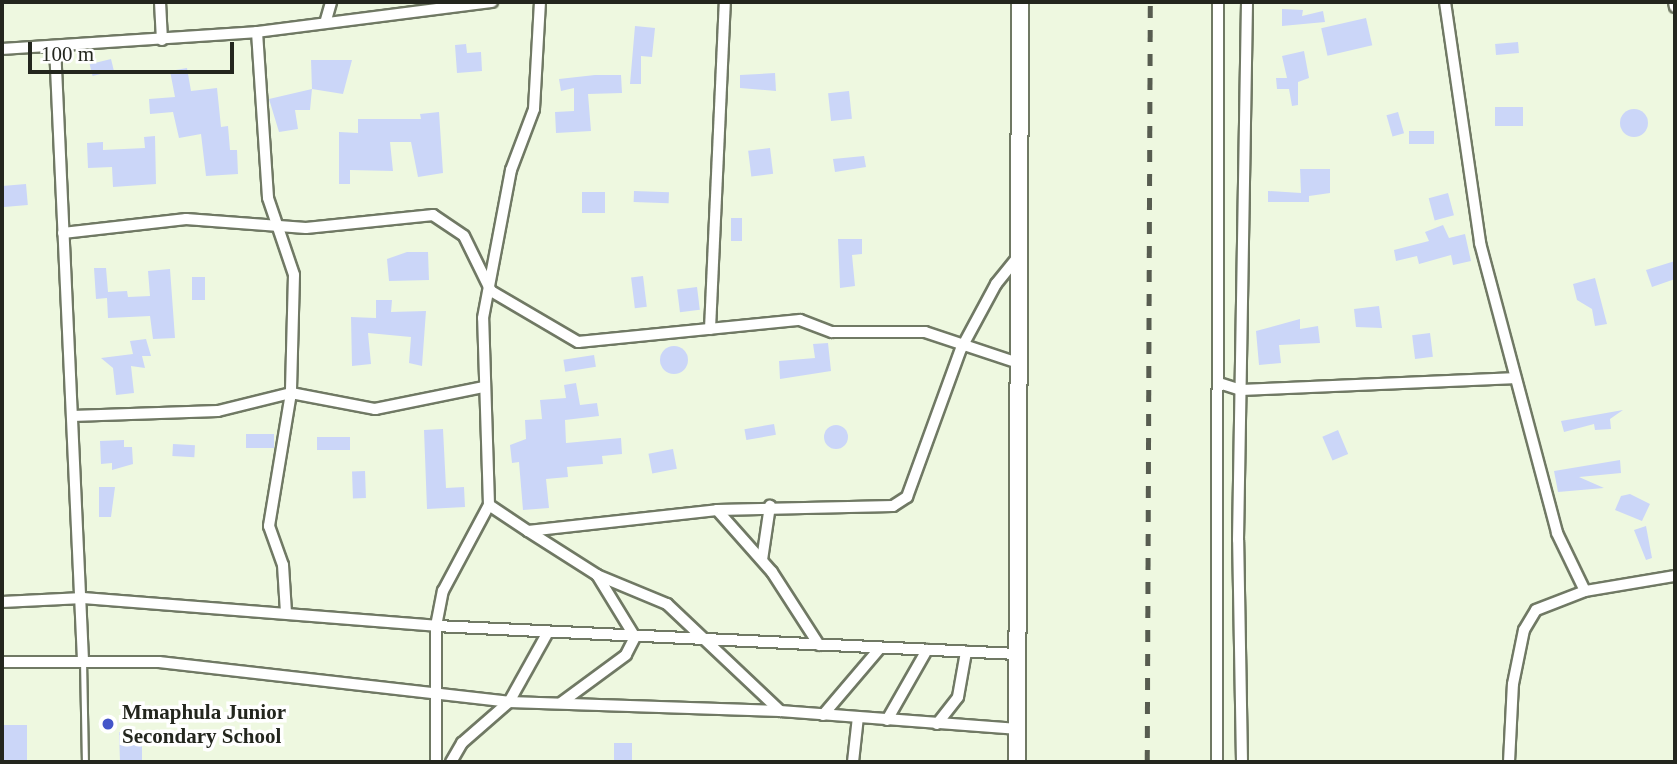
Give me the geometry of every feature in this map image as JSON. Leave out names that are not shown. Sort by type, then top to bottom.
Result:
[{"type":"street","points":[[160,2],[162,40]]},
{"type":"street","points":[[326,20],[331,2]]},
{"type":"street","points":[[2,50],[257,32],[326,20],[492,2]]},
{"type":"street","points":[[436,762],[431,695],[436,626],[443,591],[489,505],[483,387],[483,318],[491,290],[511,170],[534,109],[540,2]]},
{"type":"street","points":[[710,329],[725,2]]},
{"type":"street","points":[[1017,762],[1021,364],[1020,2]]},
{"type":"street","points":[[1217,2],[1217,762]]},
{"type":"street","points":[[1242,762],[1241,390],[1247,2]]},
{"type":"street","points":[[1445,2],[1480,243],[1512,378],[1557,533],[1585,591]]},
{"type":"street","points":[[257,32],[268,198],[294,275],[291,393],[269,526],[283,565],[286,613]]},
{"type":"street","points":[[55,46],[83,598],[83,660]]},
{"type":"street","points":[[63,233],[214,217],[280,228],[433,215],[464,236],[491,290],[566,339],[593,345],[800,320],[832,332],[925,332],[961,349],[1021,364]]},
{"type":"street","points":[[528,531],[770,506],[893,506],[906,497],[961,349],[996,284],[1020,254]]},
{"type":"street","points":[[1219,383],[1241,390],[1512,378]]},
{"type":"street","points":[[72,416],[218,411],[291,393],[375,409],[483,387]]},
{"type":"street","points":[[489,505],[597,575],[653,594],[708,640],[780,711]]},
{"type":"street","points":[[762,560],[770,506]]},
{"type":"street","points":[[717,510],[762,560],[819,645]]},
{"type":"street","points":[[597,575],[635,637]]},
{"type":"street","points":[[1508,762],[1524,630],[1536,610],[1585,591],[1675,576]]},
{"type":"street","points":[[2,602],[83,598],[436,626],[1017,654]]},
{"type":"street","points":[[451,762],[462,743],[509,702],[548,632]]},
{"type":"street","points":[[561,703],[626,655],[635,637]]},
{"type":"street","points":[[823,715],[880,648]]},
{"type":"street","points":[[887,720],[907,695],[927,650]]},
{"type":"street","points":[[937,724],[958,697],[966,652]]},
{"type":"street","points":[[2,662],[83,660],[248,668],[431,695],[509,702],[780,711],[1018,729]]},
{"type":"street","points":[[853,762],[858,717]]},
{"type":"lane","points":[[83,660],[85,762]]},
{"type":"building","points":[[1282,9],[1303,10],[1302,16],[1323,11],[1325,22],[1282,26]]},
{"type":"building","points":[[1366,18],[1372,45],[1327,56],[1321,28]]},
{"type":"building","points":[[635,26],[655,28],[652,57],[641,56],[641,84],[630,84]]},
{"type":"building","points":[[1518,42],[1519,53],[1496,55],[1495,44]]},
{"type":"building","points":[[466,44],[467,53],[481,52],[482,71],[457,73],[455,45]]},
{"type":"building","points":[[1304,51],[1309,78],[1298,82],[1298,105],[1292,106],[1289,89],[1277,89],[1276,78],[1287,78],[1282,56]]},
{"type":"building","points":[[111,59],[114,71],[93,76],[90,64]]},
{"type":"building","points":[[311,60],[352,60],[343,94],[312,89]]},
{"type":"building","points":[[187,68],[191,91],[217,88],[221,127],[228,126],[230,150],[237,150],[238,174],[206,176],[201,134],[179,138],[173,112],[150,114],[149,99],[175,97],[170,71]]},
{"type":"building","points":[[775,73],[776,91],[740,88],[740,75]]},
{"type":"building","points":[[621,75],[622,93],[588,94],[591,131],[556,133],[555,112],[574,111],[574,88],[561,91],[559,79]]},
{"type":"building","points":[[312,89],[310,110],[295,110],[298,129],[279,132],[269,99]]},
{"type":"building","points":[[849,91],[852,119],[831,121],[828,93]]},
{"type":"building","points":[[1495,107],[1523,107],[1523,126],[1495,126]]},
{"type":"building","points":[[1634,109],[1644,113],[1648,123],[1644,133],[1634,137],[1624,133],[1620,123],[1624,113]]},
{"type":"building","points":[[439,112],[443,173],[418,177],[411,142],[390,142],[393,171],[350,170],[350,184],[339,184],[339,132],[358,133],[358,119],[421,119],[420,114]]},
{"type":"building","points":[[1398,112],[1404,133],[1393,136],[1386,115]]},
{"type":"building","points":[[1409,131],[1434,131],[1434,144],[1409,144]]},
{"type":"building","points":[[155,136],[156,184],[113,187],[112,167],[88,168],[87,143],[103,142],[103,150],[145,148],[144,137]]},
{"type":"building","points":[[770,148],[773,174],[751,176],[748,151]]},
{"type":"building","points":[[864,156],[866,167],[835,172],[833,159]]},
{"type":"building","points":[[1300,169],[1330,169],[1330,193],[1309,196],[1309,202],[1268,202],[1268,191],[1301,193]]},
{"type":"building","points":[[26,184],[28,205],[4,207],[2,186]]},
{"type":"building","points":[[634,191],[669,192],[669,203],[634,202]]},
{"type":"building","points":[[582,192],[605,192],[605,213],[582,213]]},
{"type":"building","points":[[1448,193],[1454,215],[1435,220],[1429,198]]},
{"type":"building","points":[[731,218],[742,218],[742,241],[731,241]]},
{"type":"building","points":[[1443,225],[1449,238],[1465,234],[1471,261],[1453,265],[1451,255],[1419,264],[1417,256],[1396,261],[1394,250],[1429,241],[1425,232]]},
{"type":"building","points":[[838,239],[862,239],[862,254],[852,255],[855,286],[840,288]]},
{"type":"building","points":[[407,252],[428,252],[429,280],[389,281],[387,259]]},
{"type":"building","points":[[1675,261],[1675,279],[1652,287],[1646,270]]},
{"type":"building","points":[[94,268],[106,268],[108,292],[127,291],[128,297],[150,296],[148,271],[170,269],[175,338],[153,339],[150,316],[108,318],[107,298],[96,299]]},
{"type":"building","points":[[643,276],[647,307],[635,308],[631,277]]},
{"type":"building","points":[[192,277],[205,277],[205,300],[192,300]]},
{"type":"building","points":[[1595,278],[1607,324],[1595,326],[1592,309],[1577,300],[1573,284]]},
{"type":"building","points":[[697,287],[700,310],[680,312],[677,289]]},
{"type":"building","points":[[376,300],[392,300],[391,312],[426,311],[422,366],[409,363],[411,337],[368,333],[371,364],[352,366],[351,317],[376,318]]},
{"type":"building","points":[[1379,306],[1382,328],[1356,327],[1354,309]]},
{"type":"building","points":[[1300,319],[1300,329],[1318,326],[1320,343],[1279,345],[1281,363],[1259,365],[1256,331]]},
{"type":"building","points":[[1430,333],[1433,357],[1415,359],[1412,335]]},
{"type":"building","points":[[146,339],[151,356],[142,356],[145,368],[131,366],[134,393],[116,395],[113,368],[101,358],[133,354],[130,341]]},
{"type":"building","points":[[828,343],[831,371],[780,379],[779,361],[815,358],[813,344]]},
{"type":"building","points":[[674,346],[684,350],[688,360],[684,370],[674,374],[664,370],[660,360],[664,350]]},
{"type":"building","points":[[594,355],[596,367],[565,372],[563,360]]},
{"type":"building","points":[[576,383],[580,405],[597,403],[599,416],[565,420],[566,443],[621,438],[622,454],[602,456],[603,464],[567,467],[568,477],[546,479],[549,508],[523,510],[519,462],[512,463],[510,445],[526,439],[525,420],[542,419],[540,400],[566,398],[564,385]]},
{"type":"building","points":[[1623,410],[1610,419],[1611,429],[1595,430],[1594,424],[1564,432],[1561,421]]},
{"type":"building","points":[[774,424],[776,435],[746,440],[744,429]]},
{"type":"building","points":[[836,425],[845,428],[848,437],[845,446],[836,449],[827,446],[824,437],[827,428]]},
{"type":"building","points":[[443,429],[446,488],[464,487],[465,507],[427,509],[424,430]]},
{"type":"building","points":[[1338,430],[1348,454],[1333,461],[1322,437]]},
{"type":"building","points":[[246,434],[274,434],[274,448],[246,448]]},
{"type":"building","points":[[317,437],[350,437],[350,450],[317,450]]},
{"type":"building","points":[[124,440],[124,447],[132,447],[133,464],[112,470],[112,463],[101,464],[100,441]]},
{"type":"building","points":[[173,444],[195,445],[194,457],[172,456]]},
{"type":"building","points":[[673,449],[677,469],[652,473],[648,454]]},
{"type":"building","points":[[1620,460],[1621,473],[1579,477],[1604,488],[1558,492],[1554,471]]},
{"type":"building","points":[[352,471],[365,471],[366,498],[353,498]]},
{"type":"building","points":[[99,487],[115,487],[111,517],[99,517]]},
{"type":"building","points":[[1630,494],[1650,504],[1642,521],[1615,510],[1621,496]]},
{"type":"building","points":[[1646,526],[1652,558],[1646,560],[1634,530]]},
{"type":"building","points":[[2,725],[27,725],[27,762],[2,762]]},
{"type":"building","points":[[119,732],[134,732],[134,740],[142,740],[142,761],[120,762]]},
{"type":"building","points":[[614,743],[632,743],[632,762],[614,762]]},
{"type":"railway","points":[[1147,762],[1150,2]]},
{"type":"place","name":"Mmaphula Junior Secondary School","points":[[108,724]]}]
